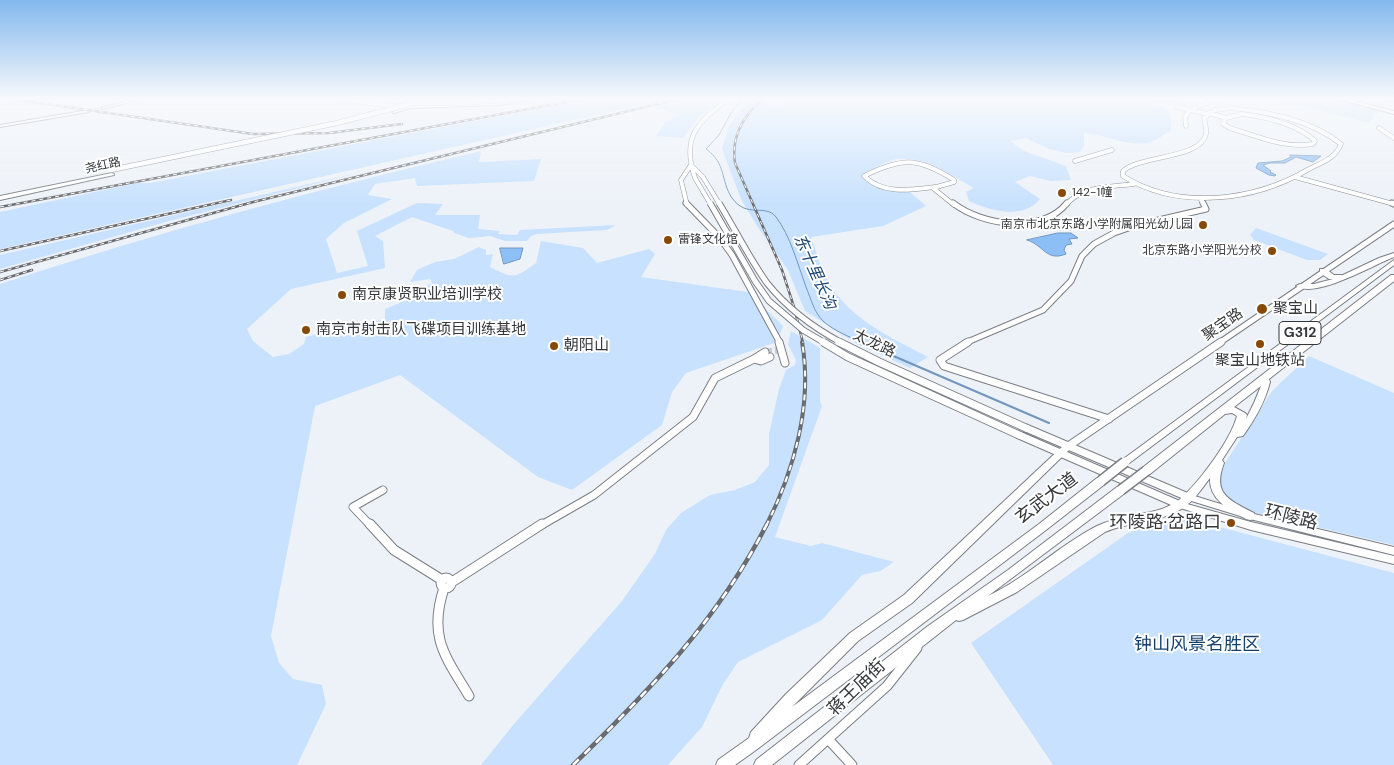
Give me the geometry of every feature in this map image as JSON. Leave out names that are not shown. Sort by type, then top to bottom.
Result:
[{"type":"highway","points":[[1300,286],[1326,285],[1394,255]]},
{"type":"highway","name":"玄武大道","points":[[723,765],[997,559],[1054,519],[1125,462],[1394,262]]},
{"type":"highway","points":[[1323,271],[1332,277],[1347,277]]},
{"type":"highway","name":"G312","points":[[1223,411],[1394,277]]},
{"type":"highway","points":[[1250,516],[1235,509],[1223,499],[1215,490],[1213,480],[1218,465],[1251,418],[1264,391],[1266,382],[1264,378]]},
{"type":"highway","points":[[761,765],[932,630],[1012,573],[1223,411],[1227,409],[1242,415],[1238,428],[1197,488],[1184,501],[1159,514],[1103,528],[1070,548],[1014,588],[932,630]]},
{"type":"highway","points":[[744,750],[791,698],[854,636],[908,599],[1063,450]]},
{"type":"main road","name":"尧红路","points":[[0,198],[284,135]]},
{"type":"main road","name":"尧红路","points":[[0,194],[298,135]]},
{"type":"main road","name":"环陵路","points":[[1184,501],[1394,551]]},
{"type":"main road","name":"环陵路","points":[[1184,501],[1251,526],[1394,560]]},
{"type":"street","points":[[693,135],[688,146],[695,178],[762,292],[796,325],[824,344],[848,357],[1019,435],[1063,450],[1184,501]]},
{"type":"street","points":[[1206,135],[1196,146],[1166,156],[1138,162],[1123,170],[1123,176],[1134,184],[1171,194],[1200,198],[1245,194],[1270,189],[1328,160],[1339,152],[1340,144],[1336,138],[1329,135]]},
{"type":"street","points":[[1255,135],[1302,146],[1313,144],[1314,141],[1307,135]]},
{"type":"street","points":[[1076,161],[1112,150]]},
{"type":"street","points":[[912,160],[954,180],[954,182],[935,187],[893,190],[875,184],[864,176],[893,162],[912,160]]},
{"type":"street","points":[[691,165],[681,180],[686,204],[719,238],[732,255],[780,344],[785,363]]},
{"type":"street","name":"太龙路","points":[[691,165],[703,177],[767,282],[777,295],[804,320],[848,348],[1026,428],[1063,450]]},
{"type":"street","points":[[1296,176],[1394,203]]},
{"type":"street","points":[[935,187],[952,205],[965,213],[997,222],[1018,223],[1056,215],[1062,210],[1065,203],[1079,193],[1134,184]]},
{"type":"street","points":[[1109,419],[944,366],[940,360],[959,346],[1043,310],[1071,281],[1082,256],[1094,244],[1114,233],[1137,225],[1206,209],[1200,198]]},
{"type":"street","name":"聚宝路","points":[[1063,450],[1300,286],[1394,224]]},
{"type":"street","points":[[469,696],[440,646],[438,624],[440,598],[446,583],[527,533],[594,495],[693,417],[715,378],[754,359],[756,356],[768,355]]},
{"type":"street","points":[[383,490],[353,507],[394,550],[446,583]]},
{"type":"street","name":"蒋王庙街","points":[[800,765],[887,686],[932,630]]},
{"type":"street","points":[[828,739],[852,765]]},
{"type":"green space","points":[[403,135],[508,135],[0,249],[0,212],[137,183],[150,183]]},
{"type":"green space","points":[[657,135],[686,135],[683,138],[656,136]]},
{"type":"green space","points":[[726,135],[1084,135],[1084,145],[1080,152],[1067,153],[1049,149],[1026,138],[1010,141],[1024,151],[1066,166],[1071,180],[1051,181],[1030,176],[1015,182],[1040,199],[1033,206],[1025,210],[1006,212],[987,208],[969,201],[966,192],[974,188],[947,172],[918,160],[897,159],[861,176],[871,184],[889,190],[910,192],[926,206],[883,226],[811,237],[826,277],[834,291],[845,304],[857,315],[884,333],[928,357],[910,368],[857,344],[805,311],[788,270],[757,226],[741,199],[722,149]]},
{"type":"green space","points":[[1095,135],[1164,135],[1150,142],[1125,142]]},
{"type":"green space","points":[[481,151],[479,162],[541,159],[534,181],[417,186],[415,178],[375,184],[368,195],[392,199],[344,223],[326,239],[337,273],[368,266],[357,231],[417,203],[443,204],[435,215],[480,215],[478,229],[500,231],[498,234],[517,235],[520,230],[616,225],[607,230],[536,234],[527,241],[505,241],[490,236],[469,238],[412,217],[375,236],[383,241],[385,268],[291,289],[247,329],[253,341],[273,357],[289,354],[304,344],[306,337],[385,319],[385,309],[414,297],[423,288],[432,283],[430,279],[410,282],[417,270],[435,262],[454,259],[479,247],[486,250],[486,255],[493,254],[490,267],[504,274],[514,276],[536,263],[541,241],[583,248],[597,263],[649,249],[655,254],[641,277],[748,292],[783,326],[777,342],[686,373],[672,392],[662,425],[572,490],[538,477],[400,375],[315,406],[271,636],[279,663],[293,679],[322,685],[326,704],[297,765],[0,765],[0,284],[239,212]]},
{"type":"green space","points":[[366,171],[169,221],[0,269],[0,255]]},
{"type":"green space","points":[[1256,228],[1328,254],[1320,260],[1307,260],[1254,240],[1250,235]]},
{"type":"green space","points":[[791,331],[820,348],[820,402],[822,406],[775,537],[811,546],[822,543],[894,562],[880,571],[862,575],[822,620],[738,662],[723,684],[702,727],[668,765],[481,765],[514,724],[622,601],[655,554],[666,530],[681,513],[710,495],[735,490],[755,482],[769,465],[769,434],[779,389],[786,370],[795,365],[796,360],[788,344]]},
{"type":"green space","points":[[1309,356],[1394,393],[1394,545],[1256,513],[1235,504],[1223,494],[1219,481],[1225,463],[1272,391]]},
{"type":"green space","name":"钟山风景名胜区","points":[[1178,516],[1394,573],[1394,765],[1053,765],[971,643],[1128,533]]},
{"type":"water","points":[[1290,155],[1321,156],[1313,162],[1296,157],[1285,163],[1263,165],[1275,176],[1256,168],[1258,163],[1282,161],[1291,157]]},
{"type":"water","points":[[1058,233],[1071,233],[1078,238],[1069,239],[1072,244],[1066,245],[1064,250],[1066,254],[1059,256],[1049,254],[1033,242],[1027,240]]},
{"type":"water","points":[[500,248],[523,248],[520,259],[504,264]]},
{"type":"waterway","name":"东十里长沟","points":[[719,135],[706,149],[717,160],[732,198],[744,208],[767,211],[776,217],[793,250],[817,314],[832,328],[863,343]]},
{"type":"waterway","name":"东十里长沟","points":[[861,342],[1049,423]]},
{"type":"tunnel","points":[[765,352],[782,350]]},
{"type":"railway","points":[[0,207],[390,135]]},
{"type":"railway","points":[[0,272],[253,202],[531,135]]},
{"type":"railway","points":[[737,135],[734,153],[735,163],[782,270],[803,343]]},
{"type":"railway","points":[[0,251],[231,200]]},
{"type":"railway","points":[[0,280],[32,270]]},
{"type":"railway","points":[[767,525],[785,483],[799,437],[805,389],[805,365],[802,342]]},
{"type":"railway","points":[[573,765],[655,682],[680,653],[727,592],[767,525]]},
{"type":"place","name":"142-1幢","points":[[1062,193]]},
{"type":"place","name":"南京市北京东路小学附属阳光幼儿园","points":[[1203,225]]},
{"type":"place","name":"雷锋文化馆","points":[[668,240]]},
{"type":"place","name":"北京东路小学阳光分校","points":[[1272,251]]},
{"type":"place","name":"南京康贤职业培训学校","points":[[342,295]]},
{"type":"place","name":"聚宝山","points":[[1262,309]]},
{"type":"place","name":"南京市射击队飞碟项目训练基地","points":[[306,330]]},
{"type":"place","name":"聚宝山地铁站","points":[[1260,344]]},
{"type":"place","name":"朝阳山","points":[[554,346]]},
{"type":"place","name":"环陵路·岔路口","points":[[1231,523]]}]
